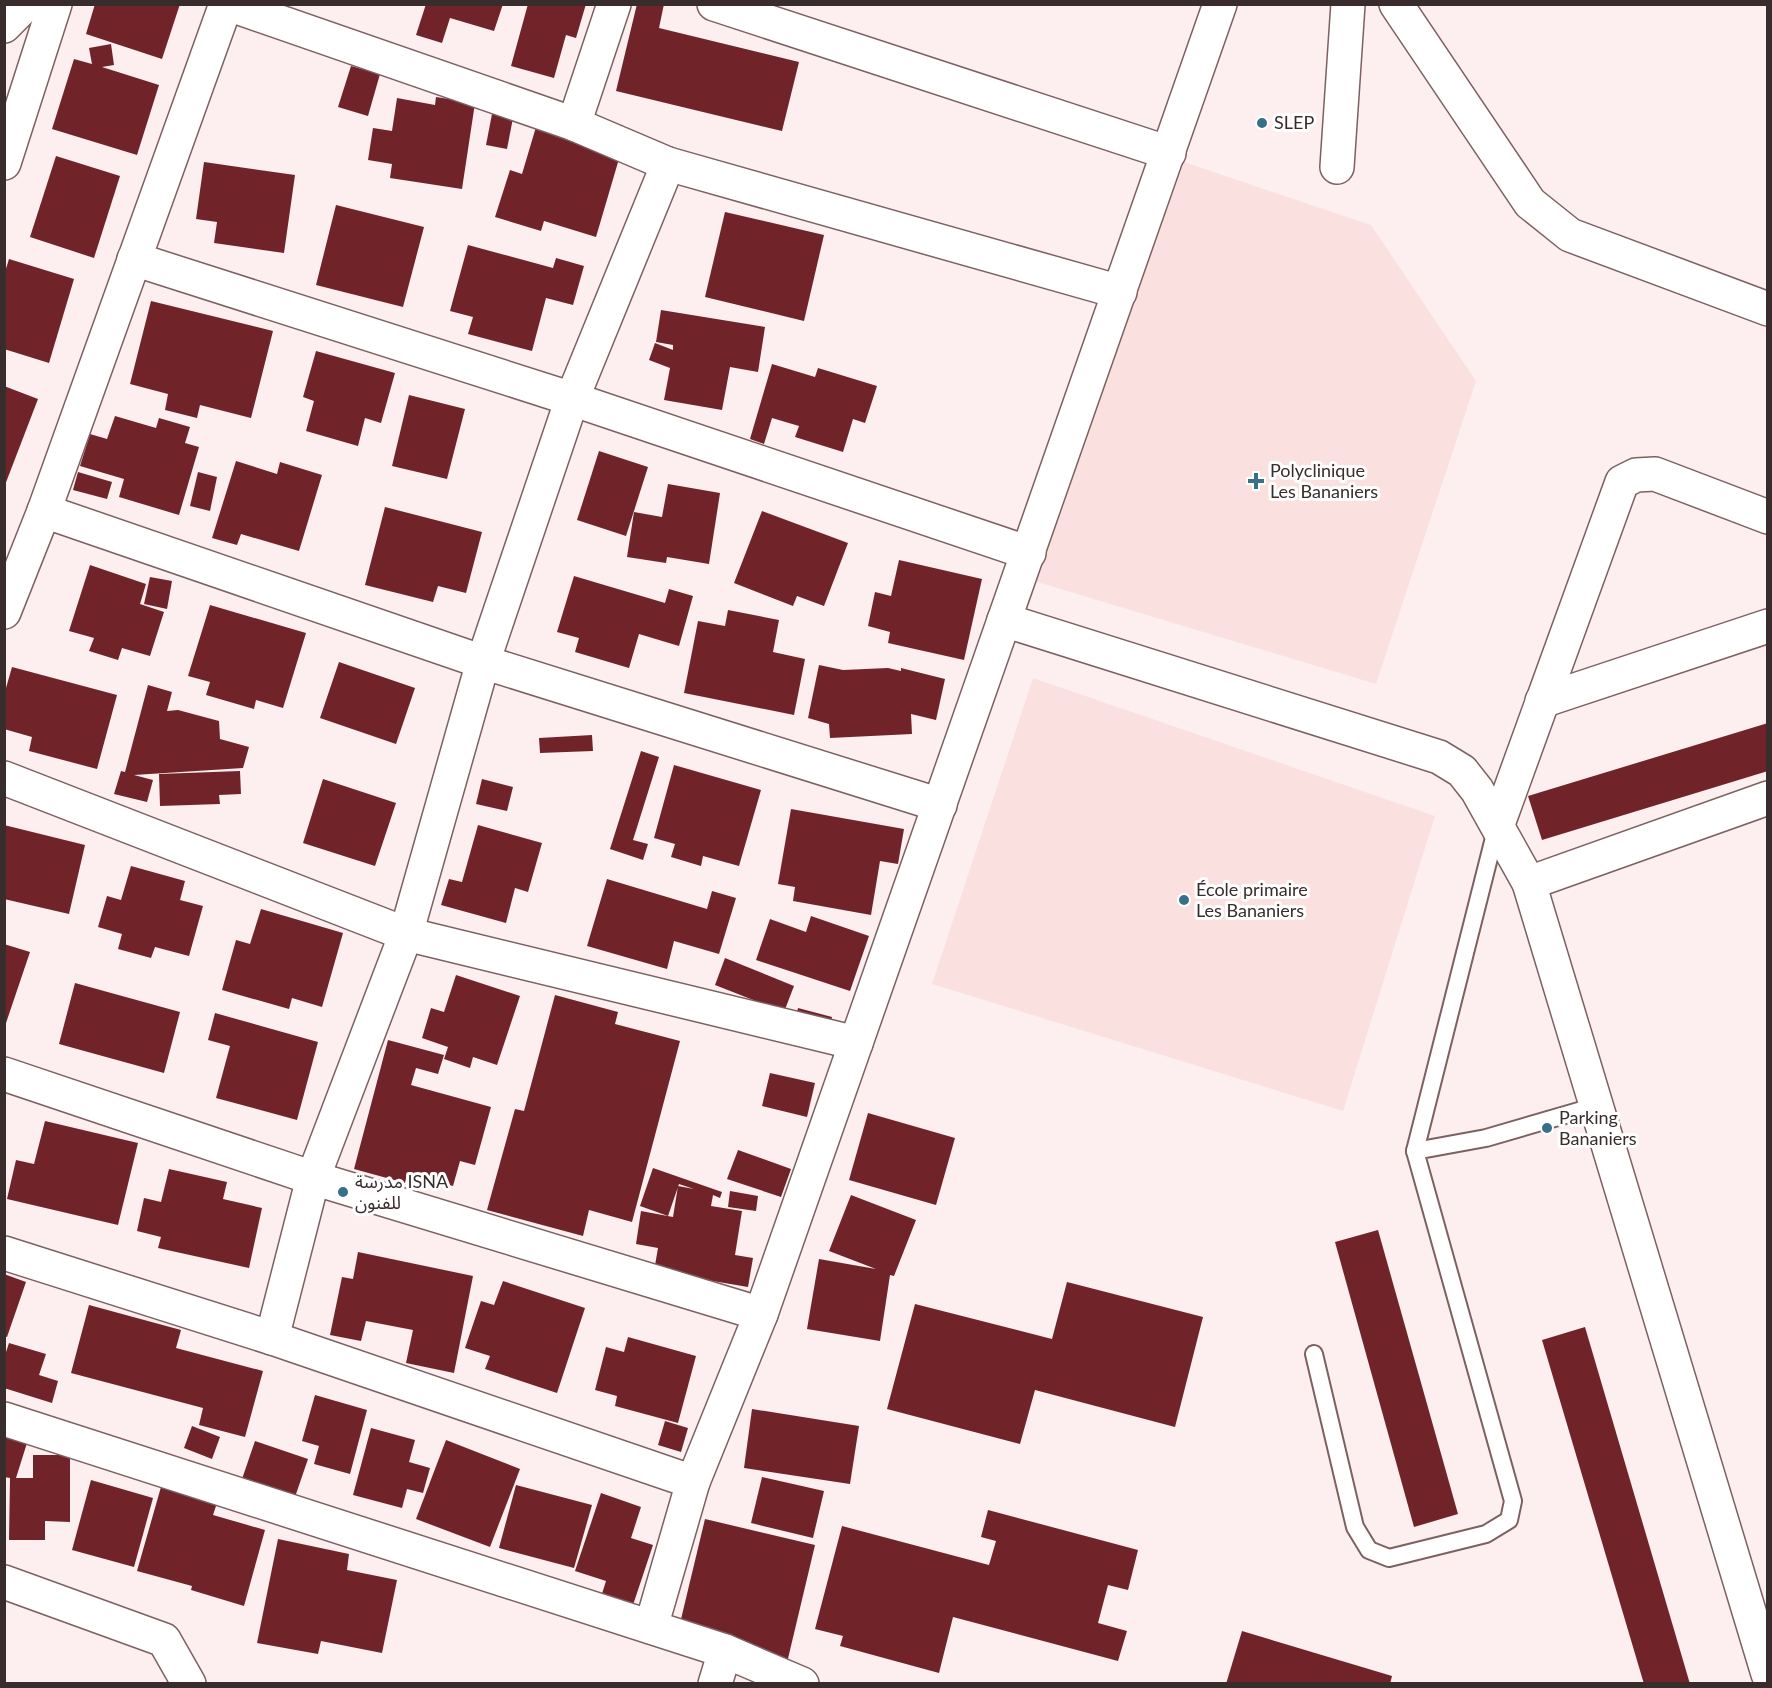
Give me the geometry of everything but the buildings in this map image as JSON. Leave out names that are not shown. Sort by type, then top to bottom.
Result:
[{"type":"street","points":[[4,26],[26,4]]},
{"type":"street","points":[[4,163],[55,4]]},
{"type":"street","points":[[4,612],[44,511],[227,4],[574,124],[668,164],[1120,292]]},
{"type":"street","points":[[574,124],[614,4]]},
{"type":"street","points":[[714,4],[1169,153]]},
{"type":"street","points":[[651,1627],[693,1482],[761,1314],[1221,4]]},
{"type":"street","points":[[1336,167],[1348,4]]},
{"type":"street","points":[[1396,4],[1530,203],[1570,235],[1767,309]]},
{"type":"street","points":[[272,1338],[314,1178],[406,934],[483,662],[572,399],[668,164]]},
{"type":"street","points":[[134,260],[572,399],[1029,553]]},
{"type":"street","points":[[1498,824],[1622,482],[1636,475],[1655,474],[1767,517]]},
{"type":"street","points":[[44,511],[483,662],[940,805]]},
{"type":"street","points":[[1004,620],[1439,757],[1462,771],[1498,824],[1529,883],[1767,1674]]},
{"type":"street","points":[[1542,701],[1767,626]]},
{"type":"street","points":[[4,777],[406,934],[856,1043]]},
{"type":"street","points":[[1529,883],[1767,798]]},
{"type":"street","points":[[4,1074],[314,1178],[761,1314]]},
{"type":"street","points":[[4,1253],[272,1338],[693,1482]]},
{"type":"street","points":[[4,1419],[725,1651],[802,1683]]},
{"type":"street","points":[[4,1582],[164,1640],[189,1683]]},
{"type":"street","points":[[715,1683],[725,1651]]},
{"type":"lane","points":[[1314,1354],[1355,1527],[1368,1550],[1389,1558],[1486,1534],[1509,1520],[1513,1501],[1415,1151],[1498,824]]},
{"type":"lane","points":[[1415,1151],[1486,1138],[1596,1106]]},
{"type":"shaded area","name":"Polyclinique Les Bananiers","points":[[1184,162],[1371,225],[1476,381],[1376,684],[1034,581]]},
{"type":"shaded area","name":"École primaire Les Bananiers","points":[[1033,678],[1435,816],[1343,1111],[932,984]]},
{"type":"place","name":"SLEP","points":[[1262,123]]},
{"type":"place","name":"Polyclinique Les Bananiers","points":[[1256,481]]},
{"type":"place","name":"École primaire Les Bananiers","points":[[1184,900]]},
{"type":"place","name":"Parking Bananiers","points":[[1547,1128]]},
{"type":"place","name":"مدرسة ISNA للفنون","points":[[343,1192]]}]
